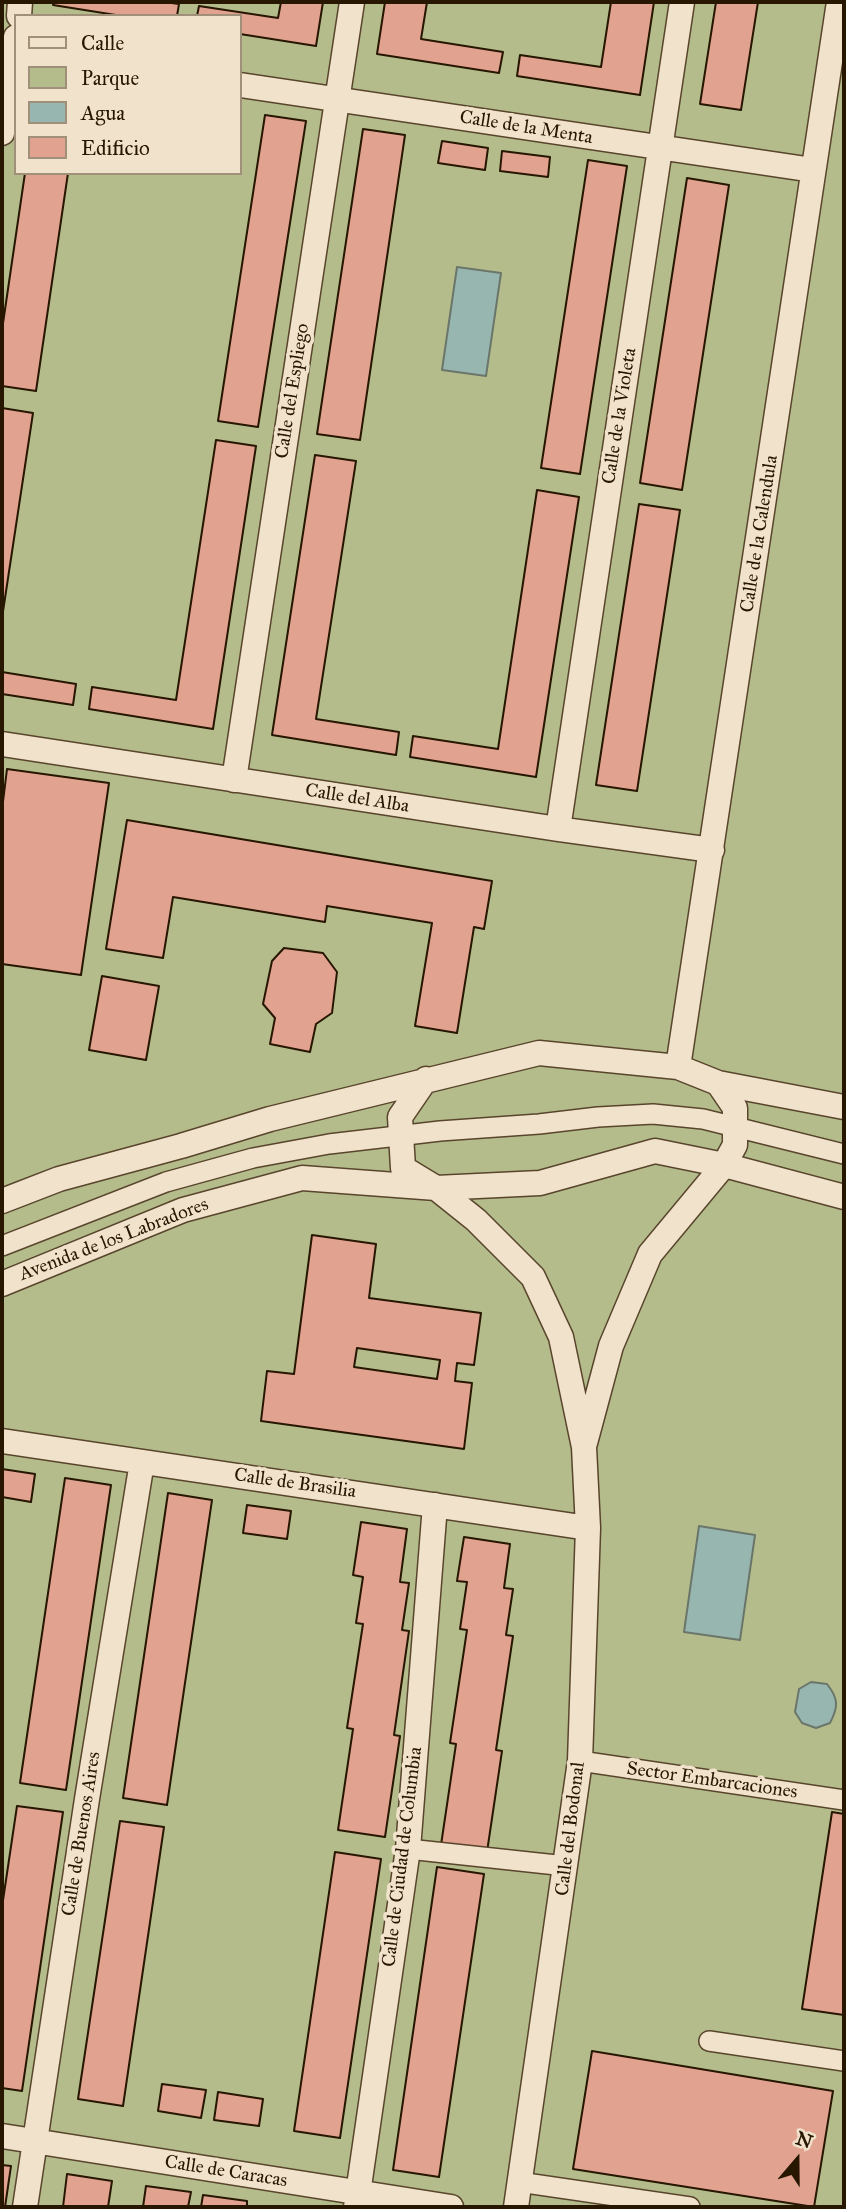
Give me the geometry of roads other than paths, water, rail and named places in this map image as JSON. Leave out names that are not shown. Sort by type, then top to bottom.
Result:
[{"type":"street","name":"Calle del Espliego","points":[[234,780],[352,2]]},
{"type":"street","name":"Calle de la Violeta","points":[[558,829],[682,2]]},
{"type":"street","name":"Calle de la Calendula","points":[[678,1067],[839,2]]},
{"type":"street","points":[[2,133],[12,47]]},
{"type":"street","name":"Calle de la Menta","points":[[242,85],[813,170]]},
{"type":"street","name":"Calle del Alba","points":[[2,744],[712,850]]},
{"type":"street","points":[[2,1201],[58,1179],[270,1119],[539,1053],[678,1067],[718,1083],[844,1107]]},
{"type":"street","points":[[401,1136],[400,1117],[426,1079]]},
{"type":"street","points":[[718,1083],[735,1108],[735,1145],[724,1165]]},
{"type":"street","points":[[2,1245],[166,1182],[253,1158],[329,1144],[401,1136],[598,1116],[653,1114],[703,1119],[844,1154]]},
{"type":"street","name":"Calle del Bodonal","points":[[401,1136],[403,1168],[436,1188],[476,1220],[533,1277],[561,1337],[584,1447],[588,1528],[580,1761],[516,2207]]},
{"type":"street","name":"Avenida de los Labradores","points":[[2,1284],[183,1210],[302,1178],[436,1188],[540,1183],[655,1151],[724,1165],[844,1198]]},
{"type":"street","name":"Calle del Bodonal","points":[[584,1447],[611,1346],[650,1254],[724,1165]]},
{"type":"street","name":"Calle de Brasilia","points":[[2,1441],[588,1528]]},
{"type":"street","name":"Calle de Buenos Aires","points":[[25,2207],[142,1462]]},
{"type":"street","name":"Calle de Ciudad de Columbia","points":[[357,2200],[408,1849],[435,1505]]},
{"type":"street","name":"Sector Embarcaciones","points":[[580,1761],[844,1800]]},
{"type":"street","points":[[408,1849],[566,1866]]},
{"type":"street","points":[[709,2041],[844,2061]]},
{"type":"street","name":"Calle de Caracas","points":[[2,2137],[357,2200],[451,2207]]},
{"type":"street","points":[[519,2182],[690,2207]]},
{"type":"water","points":[[457,267],[501,273],[486,376],[442,370]]},
{"type":"water","points":[[699,1526],[755,1535],[740,1640],[684,1632]]},
{"type":"water","points":[[811,1682],[827,1684],[836,1702],[830,1723],[816,1728],[802,1723],[795,1712],[799,1689]]}]
